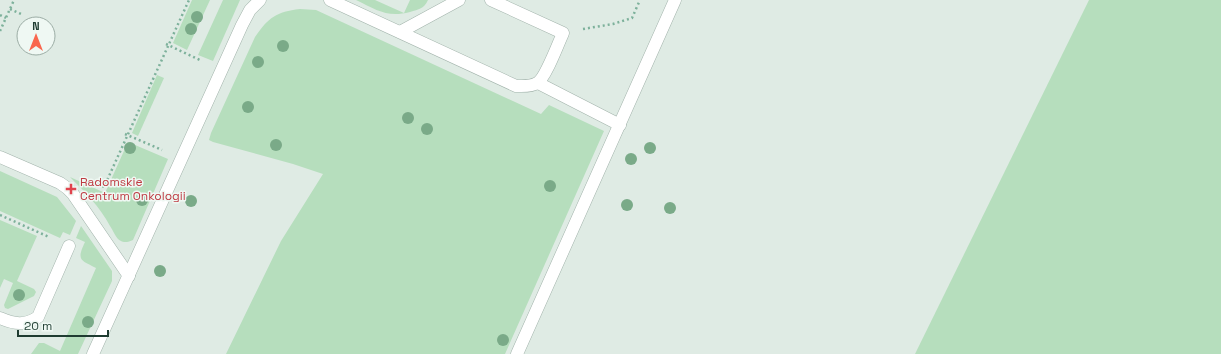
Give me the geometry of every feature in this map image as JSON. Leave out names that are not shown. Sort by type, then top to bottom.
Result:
[{"type":"lane","points":[[93,354],[247,15],[260,0]]},
{"type":"lane","points":[[330,0],[516,86],[527,86],[538,83],[544,74],[563,33],[491,0]]},
{"type":"lane","points":[[400,32],[459,0]]},
{"type":"lane","points":[[517,354],[675,0]]},
{"type":"lane","points":[[538,83],[620,125]]},
{"type":"lane","points":[[0,157],[42,175],[67,188],[73,194],[128,276]]},
{"type":"lane","points":[[0,318],[14,323],[25,324],[38,317],[69,246]]},
{"type":"path","points":[[0,31],[14,0]]},
{"type":"path","points":[[90,181],[104,187],[188,0]]},
{"type":"path","points":[[563,33],[613,24],[632,18],[640,0]]},
{"type":"path","points":[[10,9],[21,14]]},
{"type":"path","points":[[0,15],[6,18]]},
{"type":"path","points":[[167,45],[222,69]]},
{"type":"path","points":[[127,134],[159,149]]},
{"type":"path","points":[[0,215],[69,246]]},
{"type":"green space","points":[[192,0],[210,0],[187,50],[173,43]]},
{"type":"green space","points":[[223,0],[240,0],[213,61],[198,55]]},
{"type":"green space","points":[[356,0],[375,0],[404,13],[410,0],[428,0],[423,7],[419,9],[402,14],[395,14],[376,10]]},
{"type":"green space","points":[[1089,0],[1221,0],[1221,354],[915,354]]},
{"type":"green space","points":[[300,9],[316,10],[541,114],[549,105],[604,131],[505,354],[226,354],[281,241],[323,174],[209,140],[255,37],[269,20],[279,14]]},
{"type":"green space","points":[[157,75],[164,78],[138,136],[132,133]]},
{"type":"green space","points":[[128,142],[168,159],[133,240],[122,242],[119,240],[97,206],[70,177],[105,193]]},
{"type":"green space","points":[[0,171],[57,197],[76,221],[70,235],[63,232],[60,238],[0,211]]},
{"type":"green space","points":[[0,220],[37,236],[17,281],[34,289],[36,292],[34,296],[8,309],[5,308],[4,305],[13,283],[4,279],[0,288]]},
{"type":"green space","points":[[81,226],[112,271],[112,281],[78,354],[31,354],[39,343],[44,343],[60,351],[96,268],[82,259],[81,253],[85,242],[76,238]]},
{"type":"place","name":"Radomskie Centrum Onkologii","points":[[71,189]]}]
